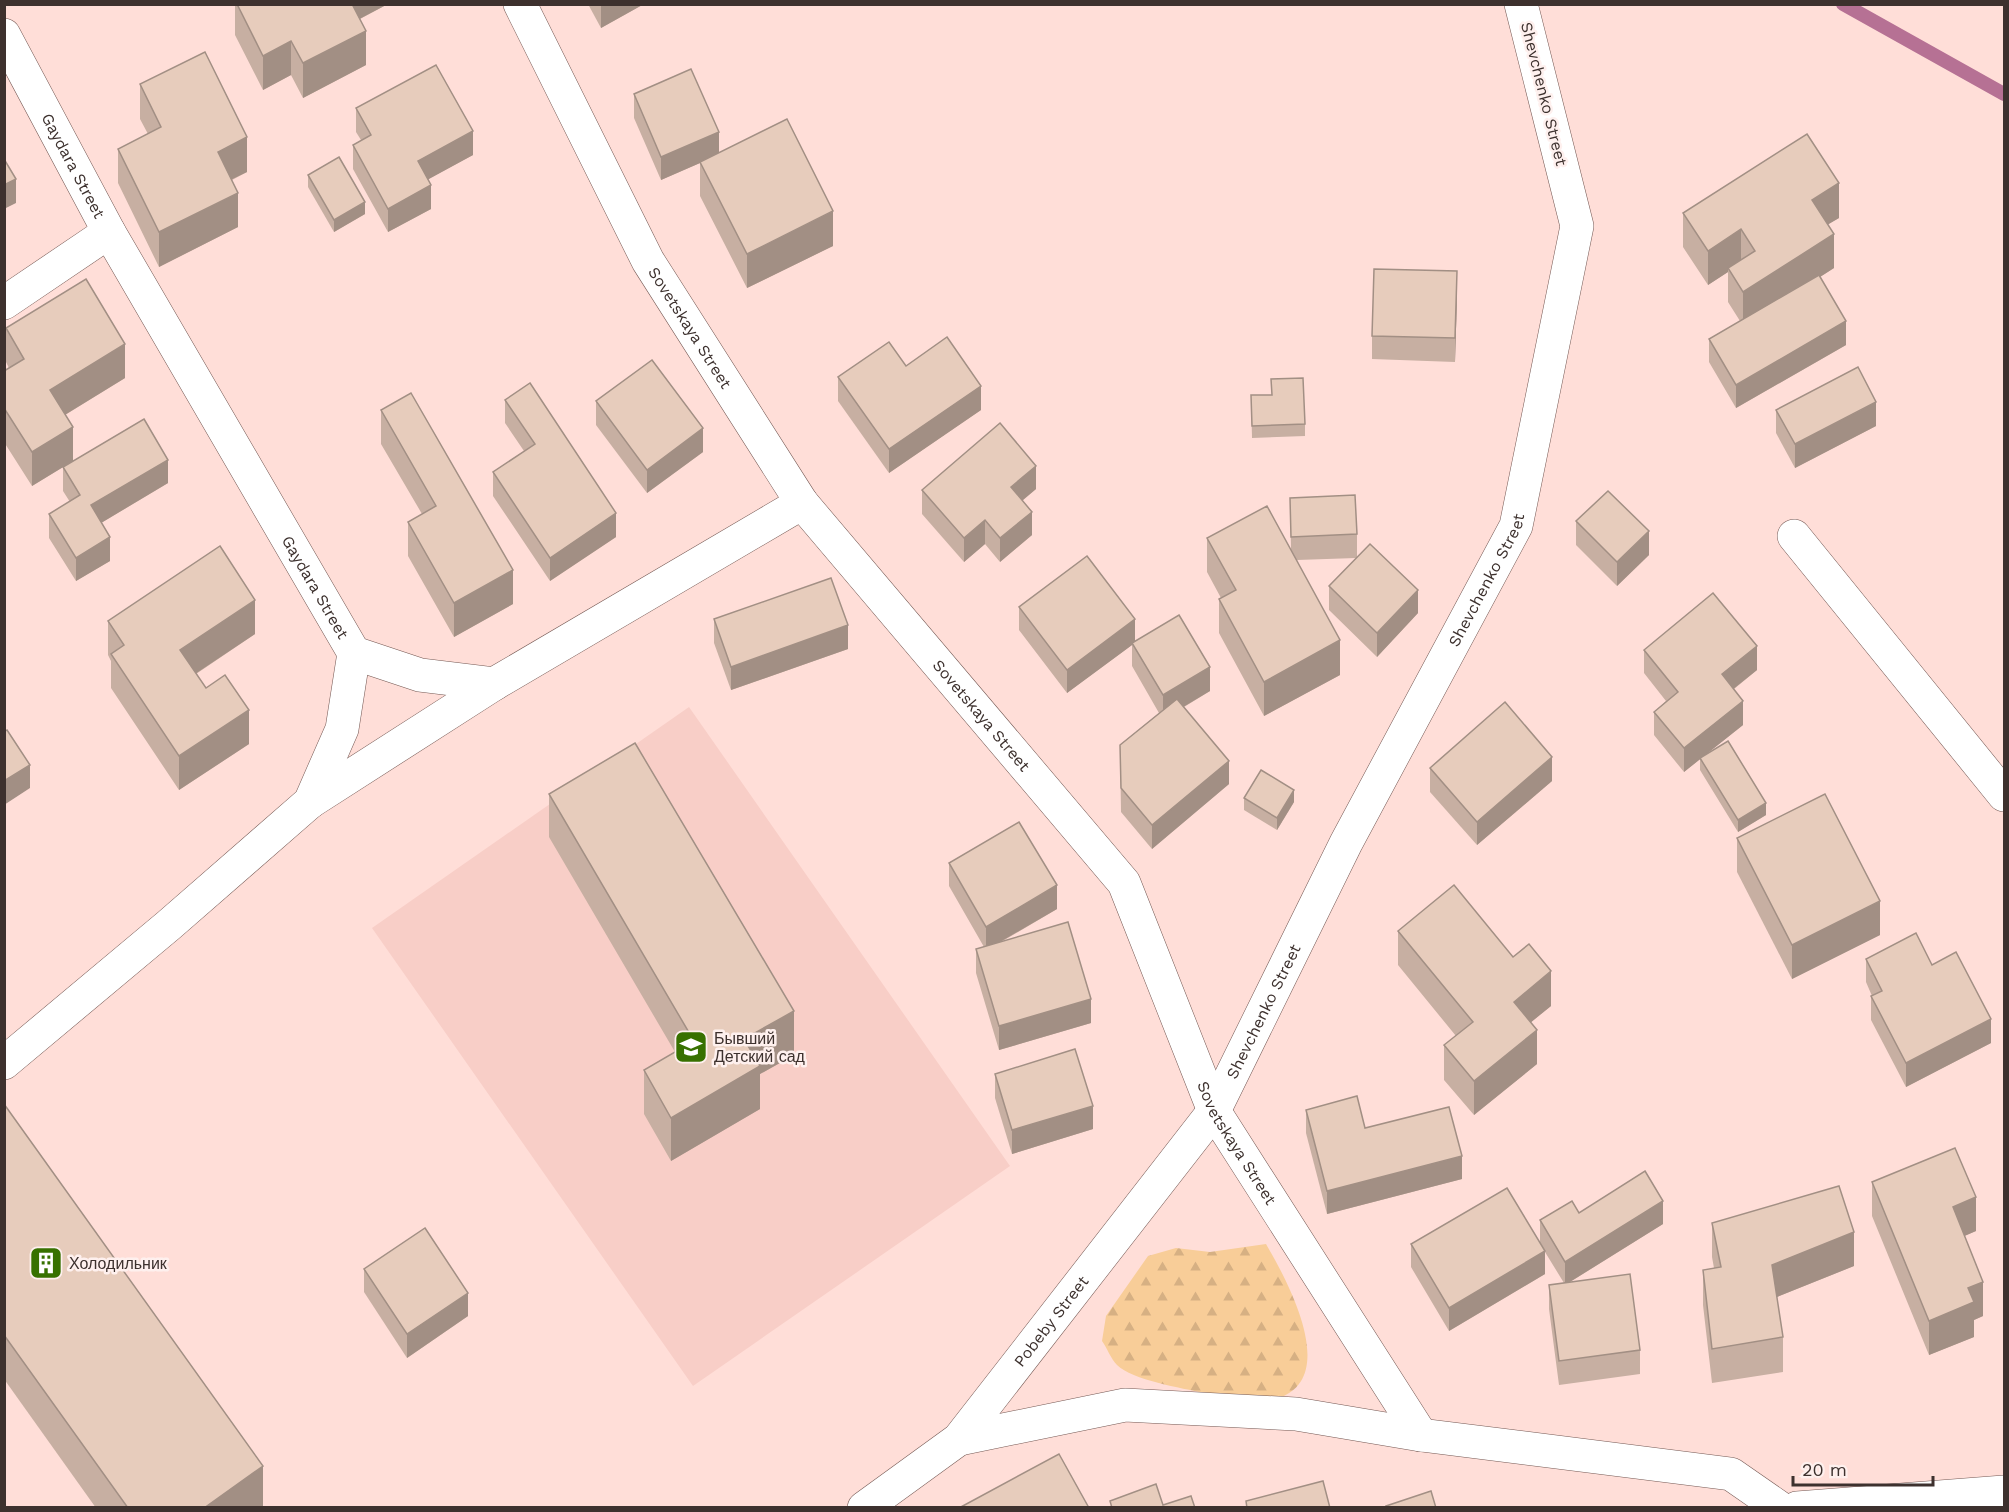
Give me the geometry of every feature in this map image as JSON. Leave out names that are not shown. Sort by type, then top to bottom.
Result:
[{"type":"street","name":"Sovetskaya Street","points":[[520,4],[648,261],[802,503],[1124,883],[1214,1111],[1421,1436]]},
{"type":"street","name":"Shevchenko Street","points":[[1214,1111],[1346,843],[1516,526],[1577,226],[1521,4]]},
{"type":"street","name":"Gaydara Street","points":[[4,35],[109,232],[354,653],[342,729],[310,802],[169,926],[4,1063]]},
{"type":"street","points":[[4,303],[109,232]]},
{"type":"street","points":[[310,802],[494,684],[802,503]]},
{"type":"street","points":[[1794,536],[2004,795]]},
{"type":"street","points":[[354,653],[420,675],[494,684]]},
{"type":"street","name":"Pobeby Street","points":[[864,1508],[958,1439],[1214,1111]]},
{"type":"street","points":[[958,1439],[1125,1405],[1296,1414],[1421,1436],[1731,1474],[1780,1508]]},
{"type":"street","points":[[1731,1474],[1737,1508]]},
{"type":"street","points":[[1797,1508],[2004,1492]]},
{"type":"shaded area","name":"Бывший Детский сад","points":[[689,707],[1010,1166],[693,1386],[372,928]]},
{"type":"green space","points":[[1266,1244],[1286,1281],[1304,1328],[1307,1351],[1305,1372],[1295,1388],[1265,1403],[1233,1400],[1145,1379],[1124,1370],[1115,1363],[1102,1341],[1106,1316],[1148,1256],[1176,1248],[1210,1252]]},
{"type":"building","points":[[237,4],[352,4],[366,31],[303,63],[291,41],[263,56]]},
{"type":"building","points":[[205,52],[247,137],[218,152],[238,193],[159,232],[118,149],[161,127],[140,84]]},
{"type":"building","points":[[436,65],[473,131],[418,161],[431,185],[388,209],[353,145],[371,135],[356,108]]},
{"type":"building","points":[[691,69],[719,132],[661,157],[634,94]]},
{"type":"building","points":[[787,119],[833,211],[747,254],[700,162]]},
{"type":"building","points":[[1807,134],[1839,183],[1812,200],[1834,234],[1743,292],[1728,268],[1755,251],[1741,229],[1708,251],[1683,213]]},
{"type":"building","points":[[339,157],[365,202],[334,220],[308,175]]},
{"type":"building","points":[[4,159],[16,179],[4,185]]},
{"type":"building","points":[[1374,269],[1457,271],[1455,338],[1372,336]]},
{"type":"building","points":[[1819,275],[1846,321],[1736,385],[1709,339]]},
{"type":"building","points":[[86,279],[125,344],[50,390],[73,427],[32,452],[4,408],[4,371],[24,359],[6,328]]},
{"type":"building","points":[[947,337],[981,386],[889,449],[838,377],[889,342],[906,366]]},
{"type":"building","points":[[652,360],[703,428],[647,470],[596,401]]},
{"type":"building","points":[[1858,367],[1876,402],[1795,444],[1776,410]]},
{"type":"building","points":[[1303,378],[1305,424],[1252,426],[1251,395],[1272,395],[1271,379]]},
{"type":"building","points":[[530,383],[616,513],[550,558],[493,472],[535,444],[505,400]]},
{"type":"building","points":[[411,393],[513,570],[454,603],[408,522],[436,506],[381,410]]},
{"type":"building","points":[[144,419],[168,460],[91,505],[110,537],[76,558],[49,514],[80,495],[63,467]]},
{"type":"building","points":[[1000,423],[1036,466],[1011,487],[1032,512],[1000,538],[985,520],[964,538],[922,490]]},
{"type":"building","points":[[1608,491],[1649,531],[1617,562],[1576,521]]},
{"type":"building","points":[[1355,495],[1357,534],[1291,537],[1290,498]]},
{"type":"building","points":[[1267,506],[1340,640],[1264,682],[1219,599],[1236,590],[1207,538]]},
{"type":"building","points":[[1370,544],[1418,590],[1377,633],[1329,586]]},
{"type":"building","points":[[220,546],[255,600],[180,650],[206,688],[225,675],[249,710],[179,756],[111,654],[124,645],[108,621]]},
{"type":"building","points":[[1087,556],[1135,619],[1067,670],[1019,607]]},
{"type":"building","points":[[831,578],[848,625],[731,667],[714,619]]},
{"type":"building","points":[[1713,593],[1757,646],[1722,674],[1743,701],[1684,748],[1654,712],[1678,692],[1644,650]]},
{"type":"building","points":[[1179,615],[1210,667],[1163,695],[1132,643]]},
{"type":"building","points":[[1177,699],[1229,761],[1152,825],[1121,788],[1120,745]]},
{"type":"building","points":[[1505,702],[1552,757],[1477,822],[1430,768]]},
{"type":"building","points":[[7,730],[30,765],[4,781],[4,732]]},
{"type":"building","points":[[1728,741],[1766,803],[1738,820],[1700,758]]},
{"type":"building","points":[[635,743],[794,1011],[744,1039],[760,1066],[671,1118],[644,1070],[694,1041],[549,794]]},
{"type":"building","points":[[1261,770],[1294,790],[1277,818],[1244,798]]},
{"type":"building","points":[[1825,794],[1880,901],[1792,945],[1737,838]]},
{"type":"building","points":[[1019,822],[1057,885],[986,927],[949,863]]},
{"type":"building","points":[[1454,885],[1513,957],[1529,944],[1551,971],[1514,1002],[1537,1030],[1474,1081],[1444,1045],[1473,1022],[1398,931]]},
{"type":"building","points":[[1068,922],[1091,999],[999,1026],[976,949]]},
{"type":"building","points":[[1916,933],[1932,965],[1956,952],[1991,1019],[1906,1063],[1871,996],[1882,991],[1866,959]]},
{"type":"building","points":[[1075,1049],[1093,1106],[1012,1130],[995,1074]]},
{"type":"building","points":[[1357,1096],[1365,1128],[1449,1107],[1462,1156],[1327,1191],[1306,1110]]},
{"type":"building","name":"Холодильник","points":[[4,1104],[263,1466],[204,1508],[128,1508],[4,1335]]},
{"type":"building","points":[[1955,1148],[1976,1197],[1953,1207],[1983,1282],[1968,1288],[1974,1302],[1929,1321],[1872,1182]]},
{"type":"building","points":[[1645,1171],[1663,1201],[1565,1262],[1540,1220],[1572,1201],[1579,1213]]},
{"type":"building","points":[[1839,1186],[1854,1232],[1772,1265],[1783,1337],[1712,1349],[1703,1270],[1721,1267],[1712,1223]]},
{"type":"building","points":[[1507,1188],[1545,1251],[1449,1308],[1411,1244]]},
{"type":"building","points":[[425,1228],[468,1293],[407,1334],[364,1269]]},
{"type":"building","points":[[1630,1274],[1640,1350],[1559,1361],[1549,1285]]},
{"type":"building","points":[[1059,1454],[1089,1508],[959,1508]]},
{"type":"building","points":[[1323,1481],[1330,1508],[1247,1508],[1246,1501]]},
{"type":"building","points":[[1156,1484],[1163,1505],[1191,1496],[1195,1508],[1112,1508],[1110,1501]]},
{"type":"building","points":[[1431,1491],[1436,1508],[1387,1508],[1386,1506]]},
{"type":"waterway","points":[[1843,4],[2004,94]]},
{"type":"place","name":"Бывший Детский сад","points":[[691,1047]]},
{"type":"place","name":"Холодильник","points":[[46,1263]]}]
